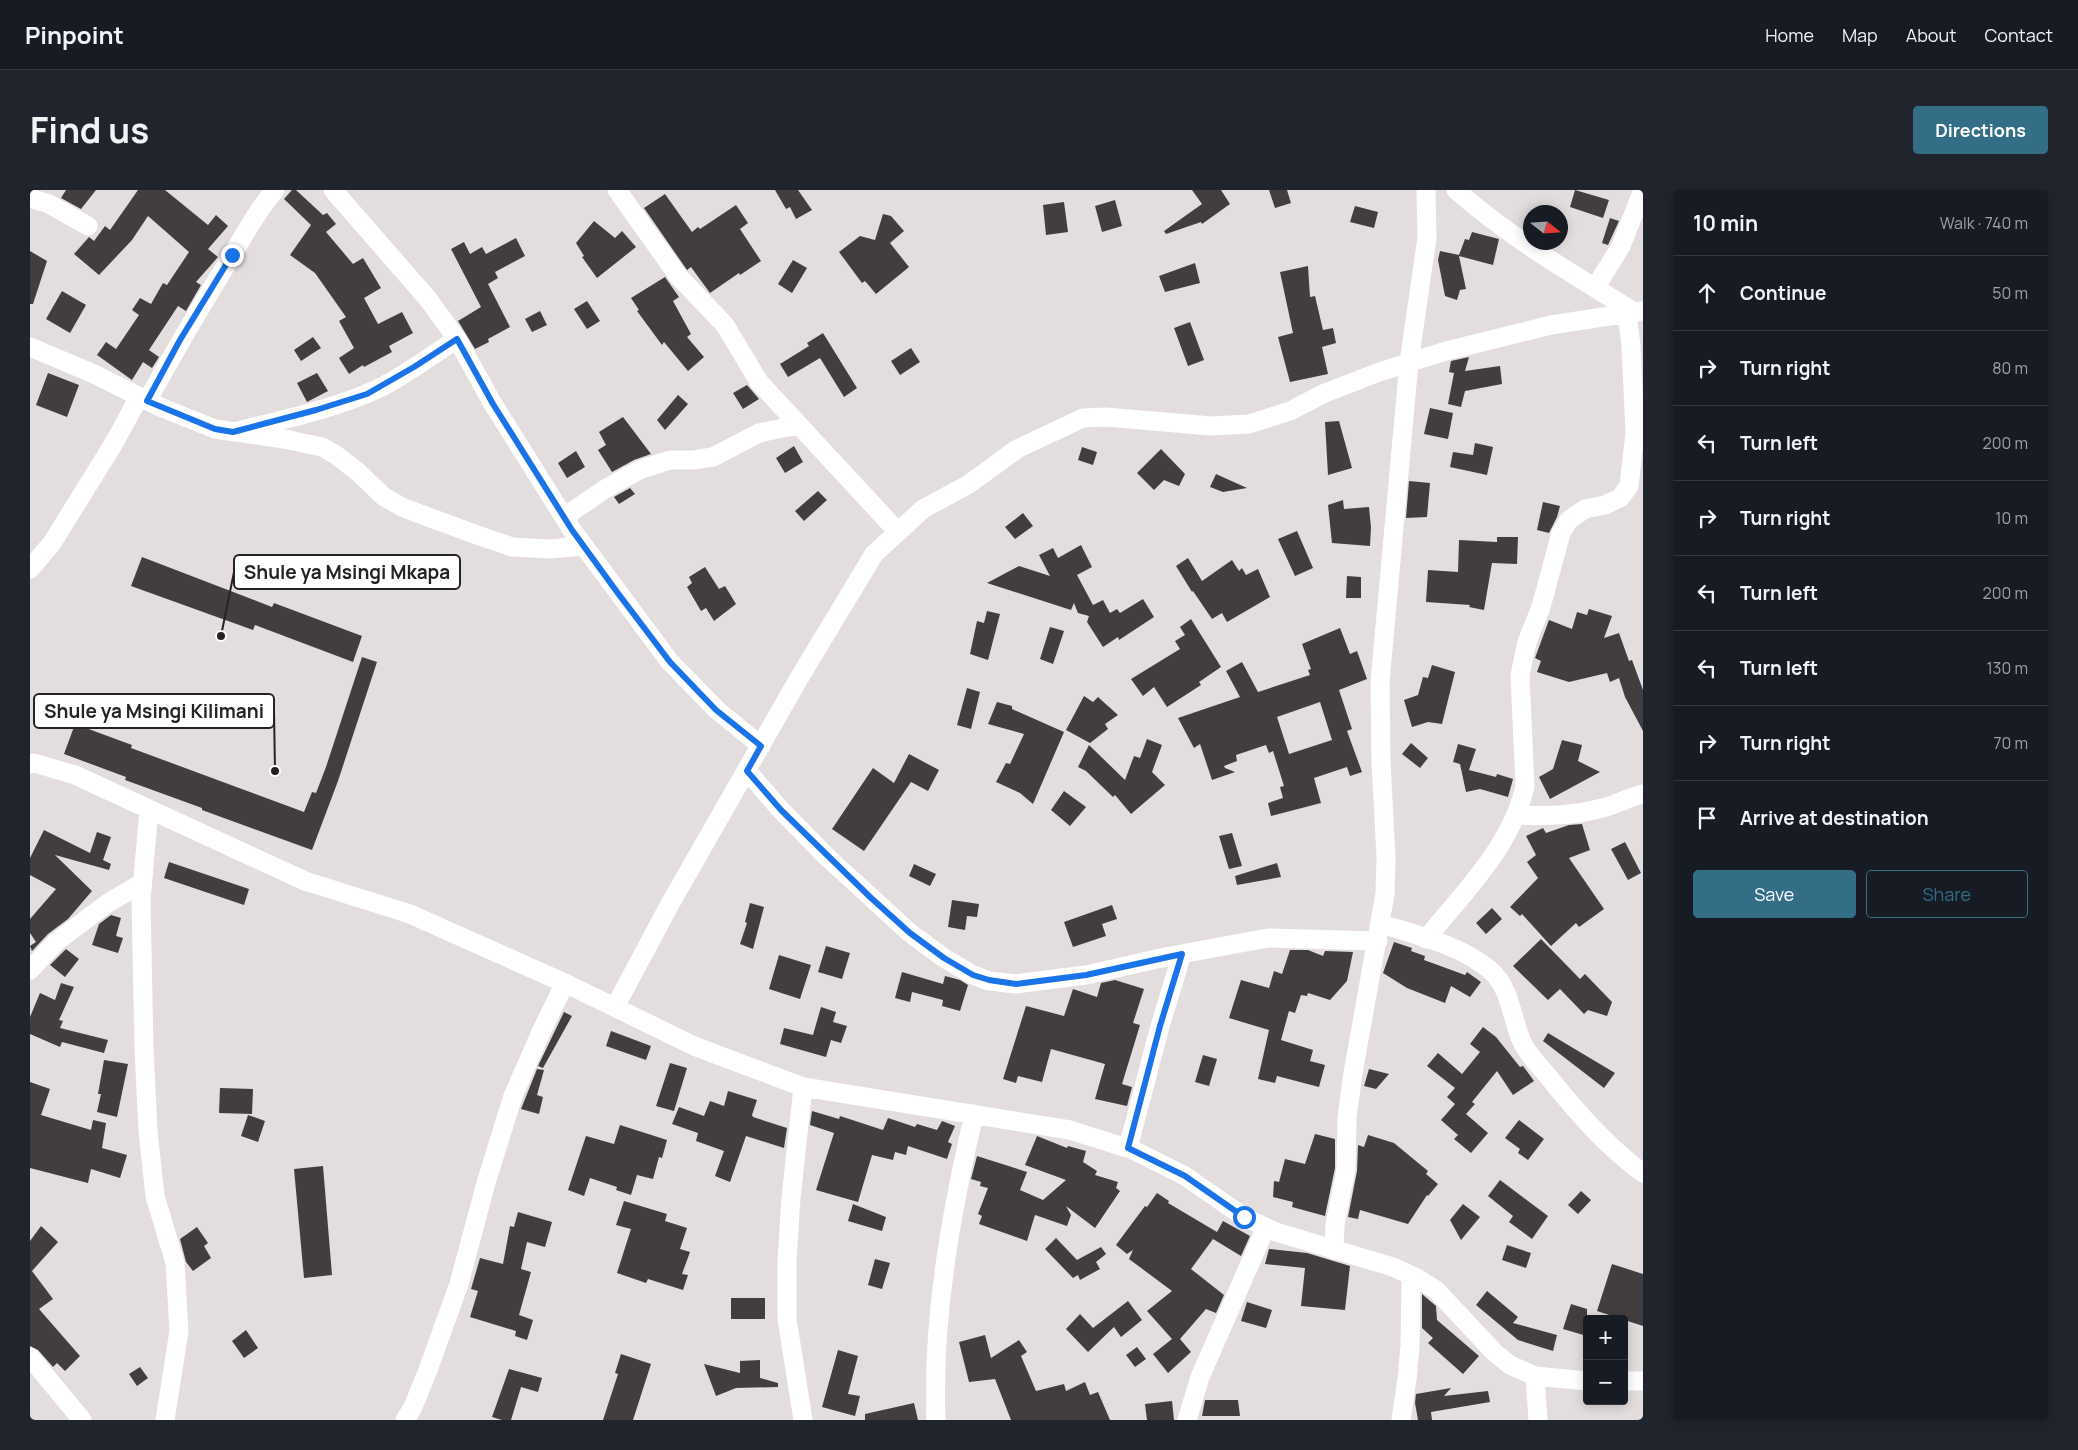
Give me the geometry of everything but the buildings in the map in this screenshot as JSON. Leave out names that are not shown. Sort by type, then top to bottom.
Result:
[{"type":"street","points":[[30,569],[52,543],[264,204],[275,190]]},
{"type":"street","points":[[333,190],[428,299],[457,339],[493,404],[564,517],[670,662],[716,710],[761,746]]},
{"type":"street","points":[[617,190],[679,277],[725,325],[759,382],[898,532]]},
{"type":"street","points":[[1334,1250],[1335,1225],[1346,1169],[1347,1118],[1353,1073],[1385,894],[1386,857],[1381,762],[1380,682],[1409,362],[1427,238],[1426,190]]},
{"type":"street","points":[[1595,288],[1621,246],[1643,190]]},
{"type":"street","points":[[1458,191],[1476,207],[1529,245],[1635,312]]},
{"type":"street","points":[[30,198],[49,204],[88,226]]},
{"type":"street","points":[[615,1007],[670,904],[874,554],[923,509],[968,484],[1016,449],[1053,430],[1083,418],[1106,417],[1211,426],[1249,424],[1290,411],[1325,393],[1409,362],[1550,325],[1635,312]]},
{"type":"street","points":[[1426,939],[1497,850],[1522,802],[1525,786],[1520,676],[1528,642],[1541,608],[1562,533],[1569,520],[1585,509],[1605,505],[1620,498],[1629,486],[1635,433],[1631,346],[1635,312]]},
{"type":"street","points":[[233,432],[367,394],[457,339]]},
{"type":"street","points":[[30,347],[94,374],[143,399],[215,429],[284,439],[322,447],[358,472],[384,496],[404,508],[512,547],[549,549],[584,546]]},
{"type":"street","points":[[564,517],[605,489],[639,470],[670,460],[693,460],[713,457],[759,434],[797,425]]},
{"type":"street","points":[[30,764],[74,774],[305,881],[410,914],[565,983],[694,1046],[803,1087],[1070,1130],[1128,1148],[1185,1176],[1244,1217],[1276,1232],[1393,1267],[1410,1275],[1436,1290],[1494,1352],[1510,1365],[1535,1376],[1583,1381]]},
{"type":"street","points":[[747,771],[781,810],[876,903],[910,933],[944,958],[973,975],[989,980],[1016,984],[1086,975],[1268,938],[1379,933],[1426,939],[1471,957],[1491,971],[1504,986],[1522,1043],[1527,1050],[1580,1116],[1630,1164],[1643,1173]]},
{"type":"street","points":[[1516,815],[1558,816],[1583,813],[1605,808],[1627,798],[1643,794]]},
{"type":"street","points":[[149,809],[141,900],[143,1030],[148,1131],[155,1196],[175,1263],[179,1331],[165,1420]]},
{"type":"street","points":[[30,970],[56,942],[108,903],[142,883]]},
{"type":"street","points":[[1128,1148],[1160,1026],[1182,954]]},
{"type":"street","points":[[405,1420],[413,1407],[428,1370],[459,1284],[486,1183],[513,1096],[540,1032],[565,983]]},
{"type":"street","points":[[803,1087],[791,1198],[787,1270],[787,1319],[803,1420]]},
{"type":"street","points":[[936,1420],[934,1366],[947,1246],[974,1114]]},
{"type":"street","points":[[1187,1420],[1200,1377],[1266,1227]]},
{"type":"street","points":[[1401,1420],[1409,1355],[1410,1275]]},
{"type":"street","points":[[30,1357],[82,1420]]},
{"type":"street","points":[[1535,1376],[1538,1420]]},
{"type":"street","points":[[1628,1381],[1643,1381]]},
{"type":"place","name":"Shule ya Msingi Mkapa","points":[[221,636]]},
{"type":"place","name":"Shule ya Msingi Kilimani","points":[[275,771]]},
{"type":"route","points":[[232,255],[180,340],[147,401],[215,429],[233,432],[367,394],[457,339],[493,404],[572,530],[617,592],[670,662],[716,710],[761,746],[747,771],[781,810],[827,856],[910,933],[944,958],[973,975],[989,980],[1016,984],[1086,975],[1182,954],[1160,1026],[1128,1148],[1185,1176],[1244,1217]]}]
